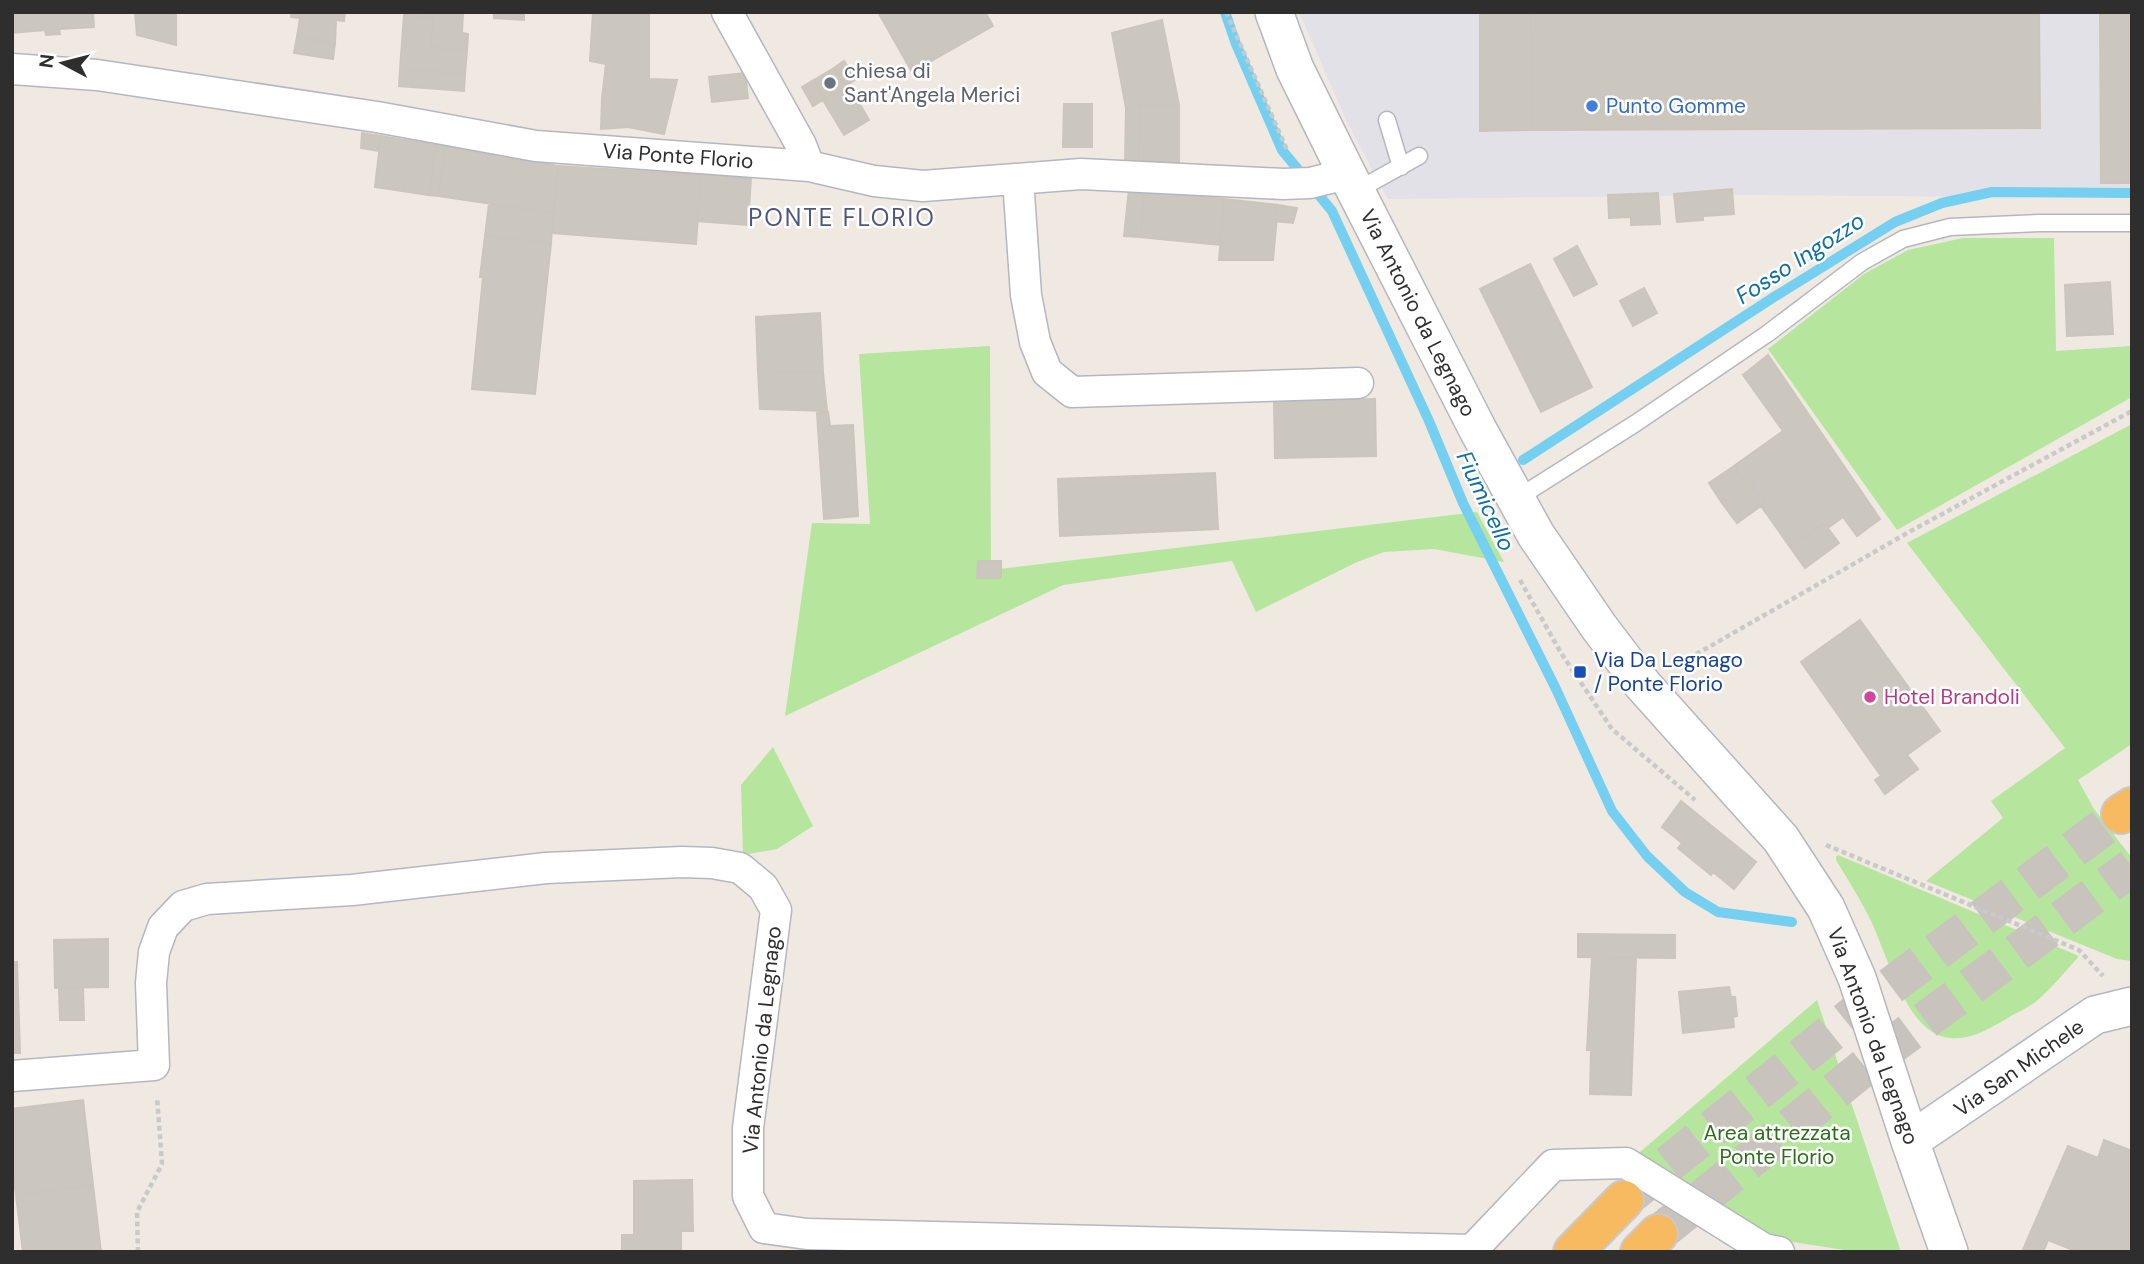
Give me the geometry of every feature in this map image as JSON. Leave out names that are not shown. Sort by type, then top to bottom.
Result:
[{"type":"highway","points":[[1573,1252],[1624,1200]]},
{"type":"street","points":[[727,12],[801,145],[809,166]]},
{"type":"street","name":"Via Antonio da Legnago","points":[[1274,12],[1294,69],[1324,182],[1472,418],[1536,535],[1599,627],[1643,685],[1781,839],[1826,908],[1857,978],[1949,1252]]},
{"type":"street","name":"Via Ponte Florio","points":[[12,69],[97,75],[377,117],[536,146],[809,166],[874,181],[923,186],[1081,174],[1324,182]]},
{"type":"street","points":[[1018,179],[1026,295],[1035,342],[1047,372],[1072,391],[1358,383]]},
{"type":"street","name":"Via Antonio da Legnago","points":[[154,1065],[151,984],[154,952],[163,927],[183,906],[207,900],[352,890],[546,868],[712,863],[740,868],[763,887],[776,910],[748,1128],[748,1196],[764,1228],[807,1234],[1472,1250],[1553,1165],[1626,1163],[1764,1249],[1779,1252]]},
{"type":"street","name":"Via San Michele","points":[[1910,1141],[2095,1015],[2131,1004]]},
{"type":"street","points":[[12,1076],[154,1065]]},
{"type":"lane","points":[[1387,120],[1401,167]]},
{"type":"lane","points":[[1324,182],[1401,167],[1419,156]]},
{"type":"lane","points":[[1516,499],[1767,334],[1862,262],[1903,239],[1950,227],[2132,223]]},
{"type":"path","points":[[1226,12],[1290,159],[1324,182]]},
{"type":"path","points":[[1643,685],[1909,532],[2132,411]]},
{"type":"path","points":[[1599,627],[1561,653],[1612,729],[1703,807]]},
{"type":"path","points":[[1819,844],[1830,845],[2079,950],[2131,1004]]},
{"type":"path","points":[[138,1252],[137,1212],[162,1164],[154,1065]]},
{"type":"shaded area","points":[[1299,12],[2132,12],[2132,198],[1734,195],[1388,199],[1347,122]]},
{"type":"green space","points":[[1963,238],[2054,238],[2056,351],[2132,346],[2132,397],[1897,530],[1768,349],[1864,274],[1908,250]]},
{"type":"green space","points":[[990,346],[991,570],[1477,512],[1504,562],[1434,549],[1384,552],[1357,562],[1256,612],[1232,561],[1063,585],[785,716],[812,523],[870,524],[859,354]]},
{"type":"green space","points":[[2132,424],[2132,744],[2078,780],[2094,809],[2132,858],[2132,961],[2117,959],[1926,881],[2003,818],[1991,801],[2065,748],[1907,543]]},
{"type":"green space","points":[[773,747],[813,826],[777,849],[743,855],[741,785]]},
{"type":"green space","points":[[1838,855],[2079,956],[2036,1002],[1971,1036],[1949,1038],[1939,1035],[1918,1020],[1902,994],[1871,921],[1836,860]]},
{"type":"green space","name":"Area attrezzata Ponte Florio","points":[[1817,1000],[1901,1252],[1858,1252],[1773,1239],[1633,1158]]},
{"type":"building","points":[[12,12],[93,12],[94,27],[59,29],[60,34],[46,35],[45,30],[12,33]]},
{"type":"building","points":[[135,12],[176,12],[176,45],[137,35]]},
{"type":"building","points":[[292,12],[345,12],[344,21],[336,20],[335,43],[297,37],[300,18],[291,17]]},
{"type":"building","points":[[404,12],[463,12],[462,33],[468,34],[467,50],[431,47],[433,18],[404,15]]},
{"type":"building","points":[[494,12],[524,12],[524,20],[494,18]]},
{"type":"building","points":[[593,12],[649,12],[649,79],[677,80],[664,134],[628,127],[601,129],[606,64],[590,61]]},
{"type":"building","points":[[878,12],[985,12],[993,26],[912,72]]},
{"type":"building","points":[[1480,12],[1531,12],[1532,130],[1480,131]]},
{"type":"building","points":[[1531,12],[2039,12],[2040,128],[1532,130]]},
{"type":"building","points":[[2100,12],[2132,12],[2132,183],[2101,183]]},
{"type":"building","points":[[404,15],[433,18],[431,47],[467,50],[465,74],[400,69]]},
{"type":"building","points":[[1162,20],[1179,105],[1140,105],[1126,108],[1112,33]]},
{"type":"building","points":[[297,37],[335,43],[333,59],[294,53]]},
{"type":"building","points":[[844,61],[856,79],[846,86],[834,68]]},
{"type":"building","name":"chiesa di Sant'Angela Merici","points":[[834,68],[846,86],[824,99],[814,80]]},
{"type":"building","points":[[400,69],[465,74],[464,91],[399,86]]},
{"type":"building","points":[[745,73],[748,98],[712,102],[709,77]]},
{"type":"building","points":[[814,80],[824,99],[813,106],[802,87]]},
{"type":"building","points":[[848,84],[869,120],[844,135],[823,100]]},
{"type":"building","points":[[1064,104],[1092,104],[1092,147],[1063,147]]},
{"type":"building","points":[[1140,105],[1179,105],[1179,163],[1139,162]]},
{"type":"building","points":[[1140,105],[1139,162],[1125,162],[1126,108]]},
{"type":"building","points":[[362,133],[381,136],[379,151],[361,148]]},
{"type":"building","points":[[381,136],[436,145],[429,195],[375,187]]},
{"type":"building","points":[[436,145],[446,146],[438,196],[429,195]]},
{"type":"building","points":[[446,146],[558,166],[553,213],[438,196]]},
{"type":"building","points":[[558,166],[701,175],[696,244],[552,233]]},
{"type":"building","points":[[701,175],[751,178],[748,225],[697,221]]},
{"type":"building","points":[[1129,189],[1145,191],[1140,237],[1124,236]]},
{"type":"building","points":[[1732,189],[1734,214],[1703,216],[1703,220],[1677,222],[1674,194]]},
{"type":"building","points":[[1145,191],[1224,199],[1220,245],[1140,237]]},
{"type":"building","points":[[1658,193],[1660,224],[1631,225],[1631,217],[1609,218],[1608,195]]},
{"type":"building","points":[[1224,199],[1278,205],[1273,260],[1219,260]]},
{"type":"building","points":[[489,204],[553,213],[551,243],[485,236]]},
{"type":"building","points":[[1278,205],[1297,208],[1293,223],[1276,221]]},
{"type":"building","points":[[485,236],[551,243],[535,394],[472,389]]},
{"type":"building","points":[[1577,246],[1597,284],[1574,296],[1554,259]]},
{"type":"building","points":[[1530,264],[1592,387],[1541,412],[1480,289]]},
{"type":"building","points":[[2110,282],[2113,334],[2067,336],[2065,285]]},
{"type":"building","points":[[1644,288],[1657,313],[1633,326],[1620,301]]},
{"type":"building","points":[[820,313],[823,372],[758,371],[756,317]]},
{"type":"building","points":[[1768,355],[1880,519],[1857,536],[1843,517],[1828,528],[1824,523],[1790,547],[1761,506],[1765,503],[1734,466],[1783,431],[1743,375]]},
{"type":"building","points":[[758,371],[823,372],[827,411],[760,409]]},
{"type":"building","points":[[1375,399],[1376,456],[1275,458],[1274,401]]},
{"type":"building","points":[[828,412],[830,426],[853,425],[858,516],[824,519],[817,413]]},
{"type":"building","points":[[1734,466],[1747,484],[1722,503],[1709,483]]},
{"type":"building","points":[[1215,473],[1218,529],[1060,536],[1058,479]]},
{"type":"building","points":[[1750,482],[1765,503],[1737,523],[1722,503]]},
{"type":"building","points":[[1824,523],[1839,543],[1805,568],[1790,547]]},
{"type":"building","points":[[978,561],[1001,561],[1001,578],[977,578]]},
{"type":"building","name":"Hotel Brandoli","points":[[1860,620],[1940,731],[1907,755],[1918,769],[1885,794],[1875,780],[1881,776],[1801,662]]},
{"type":"building","points":[[1681,801],[1756,862],[1734,889],[1713,872],[1711,875],[1678,848],[1682,843],[1662,827]]},
{"type":"building","points":[[1578,934],[1675,935],[1675,958],[1578,957]]},
{"type":"building","points":[[108,939],[108,987],[55,988],[54,940]]},
{"type":"building","points":[[1592,957],[1636,957],[1631,1095],[1590,1094],[1591,1050],[1587,1050]]},
{"type":"building","points":[[12,962],[17,962],[20,1053],[12,1053]]},
{"type":"building","points":[[1729,987],[1731,997],[1735,997],[1737,1016],[1733,1017],[1734,1027],[1683,1033],[1679,992]]},
{"type":"building","points":[[83,988],[84,1020],[60,1020],[59,989]]},
{"type":"building","points":[[83,1100],[93,1185],[16,1195],[12,1166],[12,1109]]},
{"type":"building","points":[[2104,1140],[2132,1151],[2132,1252],[2078,1252],[2048,1240],[2043,1252],[2022,1252],[2068,1146],[2098,1158]]},
{"type":"building","points":[[692,1180],[693,1231],[681,1231],[681,1252],[622,1252],[622,1235],[634,1235],[634,1181]]},
{"type":"building","points":[[93,1185],[101,1252],[23,1252],[16,1195]]},
{"type":"waterway","name":"Fiumicello","points":[[1225,12],[1282,150],[1332,211],[1429,421],[1463,503],[1556,689],[1612,811],[1647,856],[1685,892],[1718,912],[1792,922]]},
{"type":"waterway","name":"Fosso Ingozzo","points":[[1523,460],[1895,222],[1942,203],[1992,192],[2132,193]]},
{"type":"tunnel","points":[[1624,1200],[1868,1003],[2121,814]]},
{"type":"tunnel","points":[[1658,1234],[1887,1049],[2132,867]]},
{"type":"place","name":"chiesa di Sant'Angela Merici","points":[[830,83]]},
{"type":"place","name":"Punto Gomme","points":[[1592,106]]},
{"type":"place","name":"Via Da Legnago / Ponte Florio","points":[[1580,672]]},
{"type":"place","name":"Hotel Brandoli","points":[[1870,697]]},
{"type":"district","name":"PONTE FLORIO","points":[[842,218]]}]
